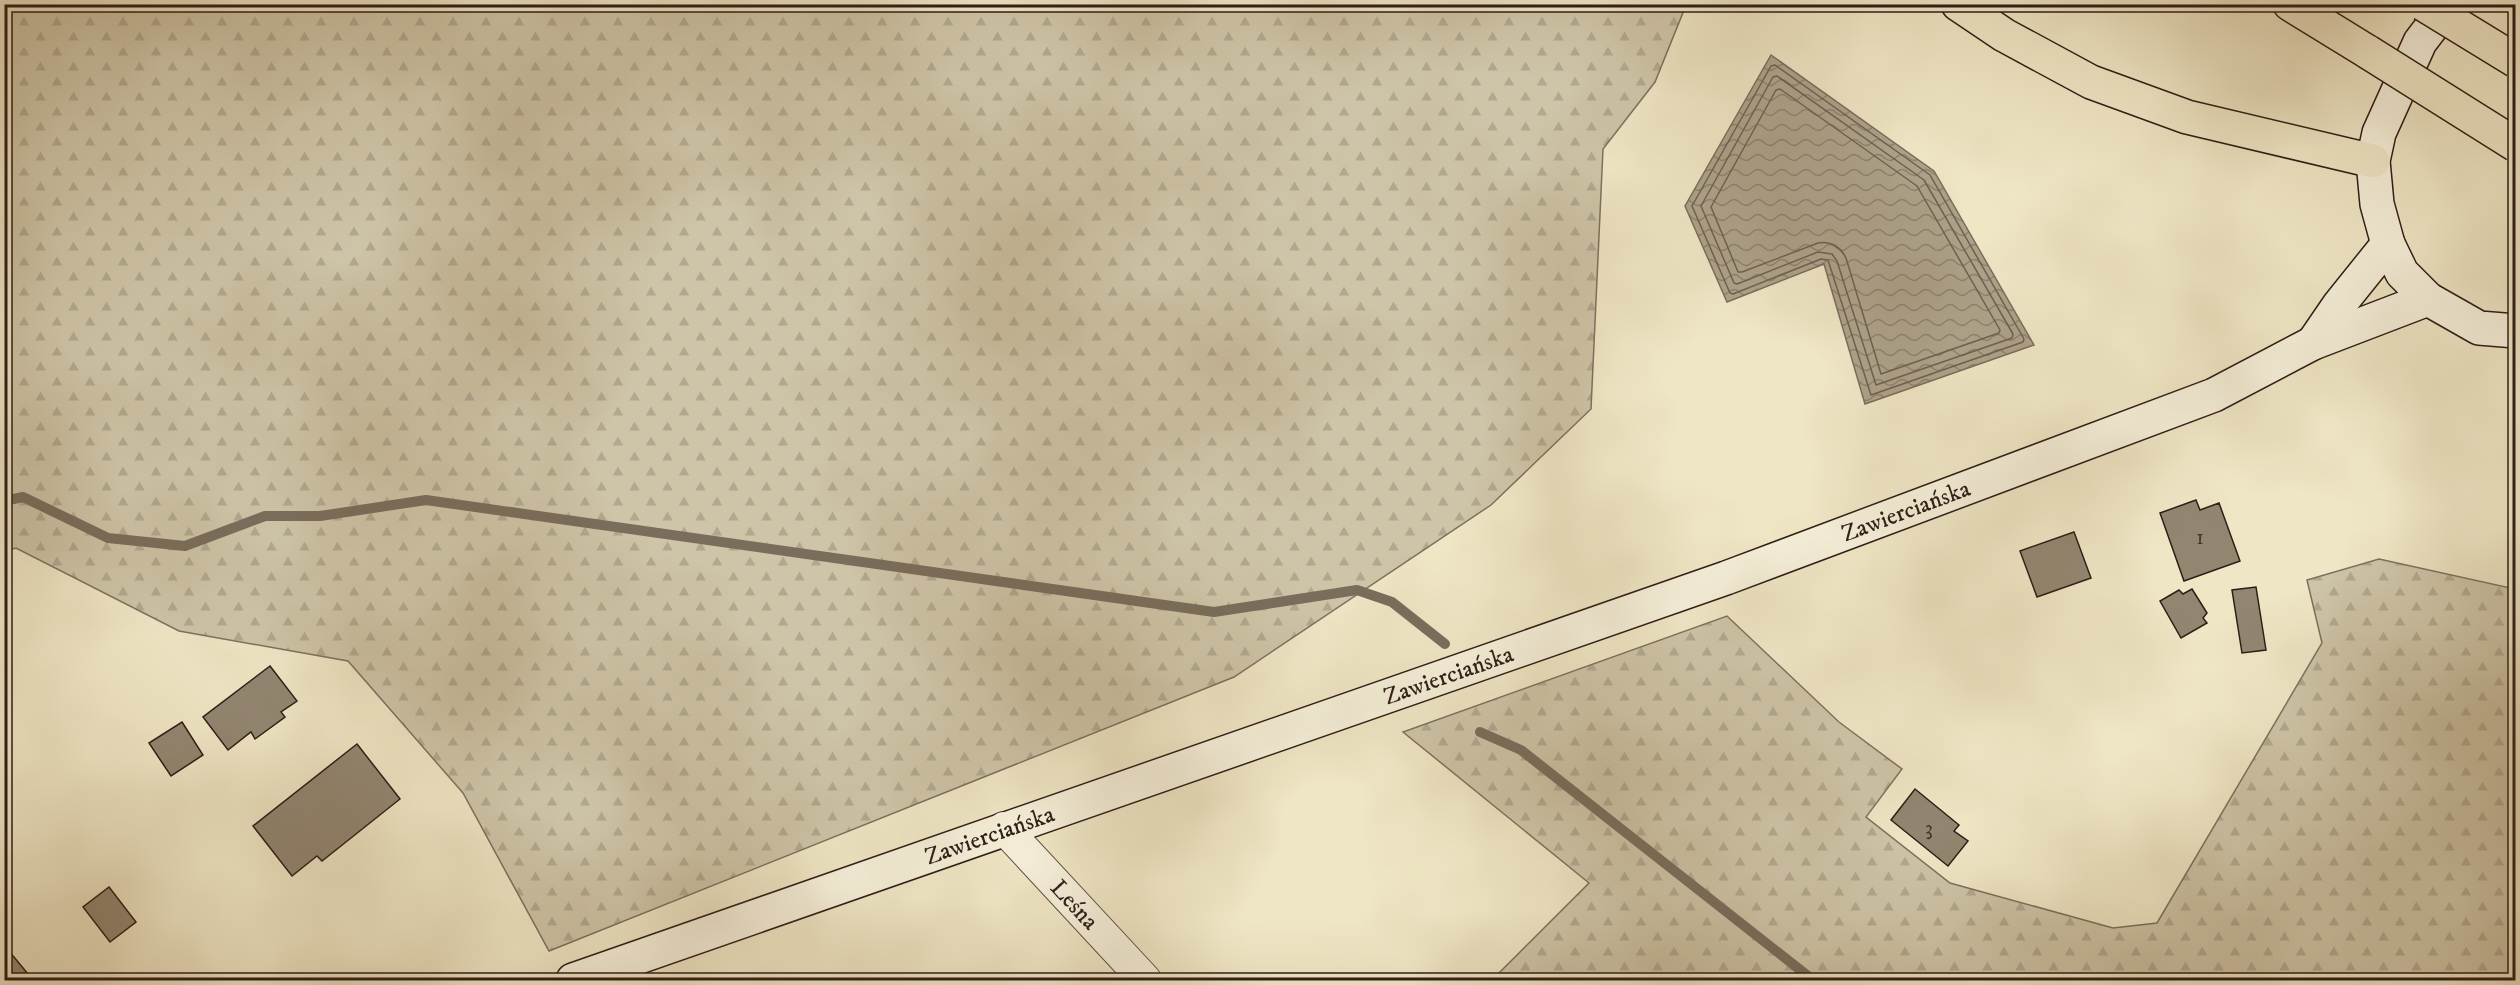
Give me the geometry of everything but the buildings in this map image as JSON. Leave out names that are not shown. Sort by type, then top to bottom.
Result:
[{"type":"main road","points":[[1958,4],[2004,35],[2091,82],[2187,117],[2373,161]]},
{"type":"main road","points":[[2290,4],[2516,145]]},
{"type":"main road","points":[[2423,4],[2516,61]]},
{"type":"main road","points":[[2449,4],[2420,42],[2385,118],[2373,161],[2377,204],[2388,244],[2402,273],[2428,300],[2479,328],[2516,332]]},
{"type":"main road","name":"Zawierciańska","points":[[2313,343],[2339,305],[2388,244]]},
{"type":"main road","name":"Zawierciańska","points":[[573,981],[1004,828],[1726,578],[2214,395],[2313,343],[2428,300]]},
{"type":"street","name":"Leśna","points":[[1004,828],[1145,981]]},
{"type":"green space","points":[[5,4],[1686,5],[1655,82],[1603,149],[1591,409],[1491,505],[1234,677],[549,951],[463,793],[348,661],[179,631],[16,548],[5,551]]},
{"type":"green space","points":[[2379,559],[2515,589],[2515,980],[1492,980],[1589,883],[1403,732],[1727,616],[1839,722],[1902,769],[1866,817],[1950,883],[2113,928],[2157,923],[2322,643],[2307,580]]},
{"type":"water","points":[[1771,55],[1934,171],[2034,345],[1865,404],[1824,264],[1727,302],[1685,206]]},
{"type":"waterway","points":[[4,501],[23,497],[108,538],[185,546],[265,516],[320,516],[426,500],[1214,612],[1357,590],[1392,602],[1445,644]]},
{"type":"waterway","points":[[1480,732],[1521,750],[1813,980]]}]
